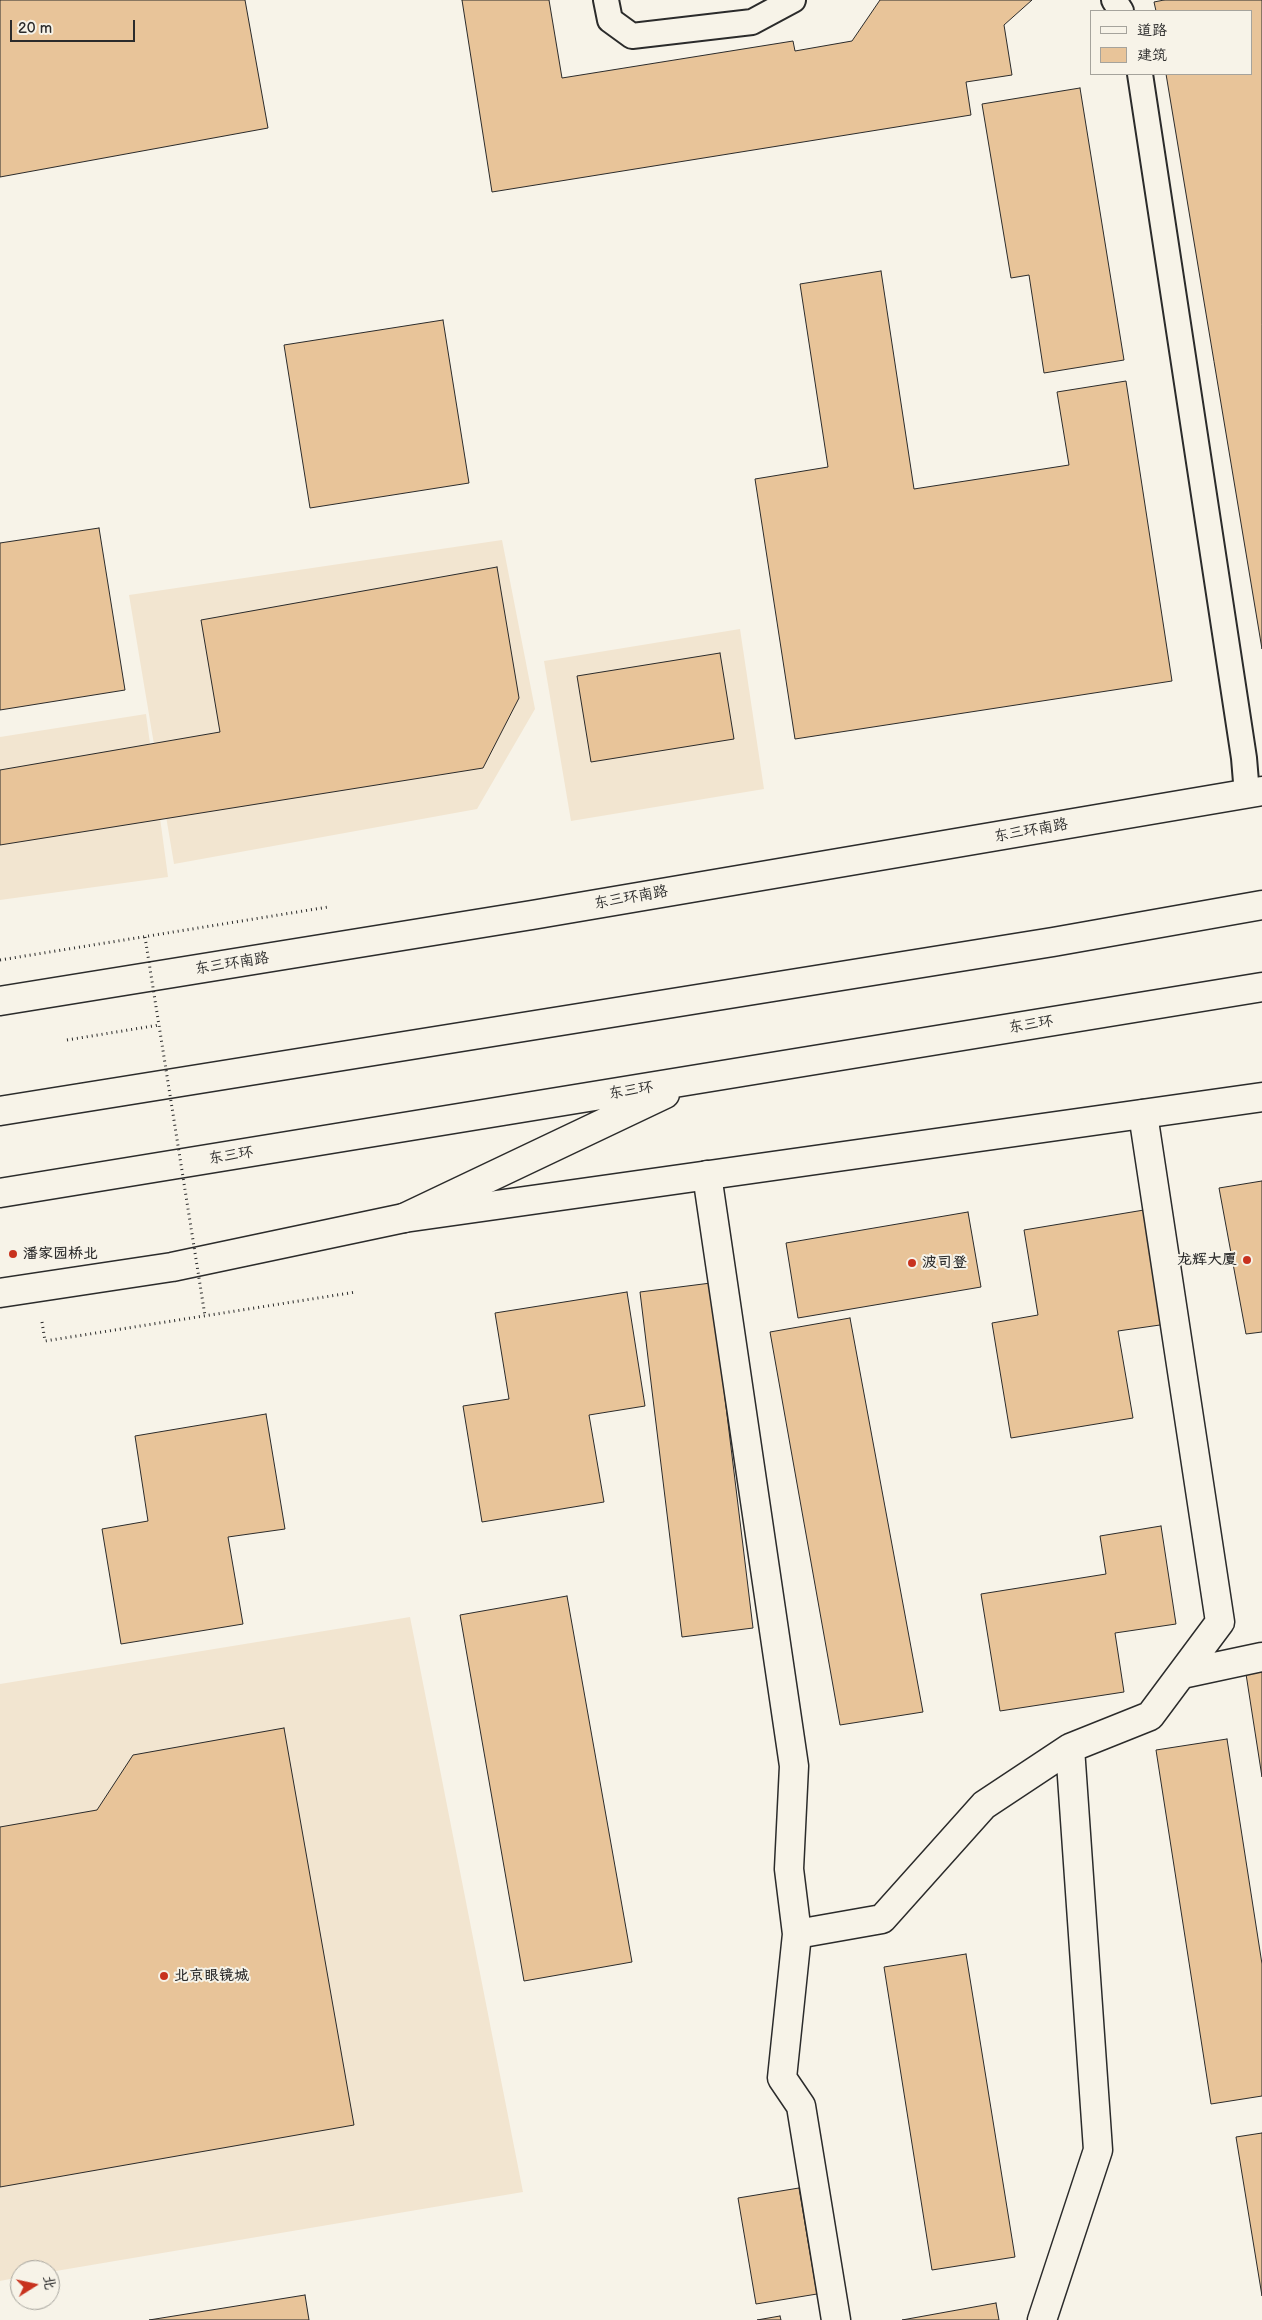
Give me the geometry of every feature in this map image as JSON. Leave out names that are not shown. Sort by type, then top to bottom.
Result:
[{"type":"main road","name":"东三环南路","points":[[0,1001],[523,917],[1255,793]]},
{"type":"main road","points":[[0,1111],[1053,942],[1262,905]]},
{"type":"main road","name":"东三环","points":[[0,1193],[694,1081],[1262,986]]},
{"type":"main road","points":[[1218,994],[1262,996]]},
{"type":"main road","points":[[404,1218],[694,1081]]},
{"type":"main road","points":[[0,1293],[172,1267],[404,1218],[1262,1097]]},
{"type":"main road","points":[[797,1934],[882,1920],[984,1805],[1070,1748],[1150,1716],[1220,1622],[1143,1114]]},
{"type":"main road","points":[[707,1175],[794,1766],[789,1869],[797,1934],[782,2078],[802,2106],[836,2320]]},
{"type":"main road","points":[[1182,1674],[1262,1657]]},
{"type":"main road","points":[[1042,2320],[1098,2150],[1070,1748]]},
{"type":"lane","points":[[606,0],[610,20],[632,36],[752,22],[793,0]]},
{"type":"lane","points":[[1140,75],[1244,758],[1255,793]]},
{"type":"path","points":[[0,960],[328,907]]},
{"type":"path","points":[[145,937],[205,1316]]},
{"type":"path","points":[[67,1040],[159,1025]]},
{"type":"path","points":[[45,1342],[356,1292]]},
{"type":"shaded area","points":[[502,540],[535,709],[477,809],[174,864],[129,595]]},
{"type":"shaded area","points":[[740,629],[764,789],[571,821],[544,661]]},
{"type":"shaded area","points":[[146,714],[168,877],[0,900],[0,737]]},
{"type":"shaded area","name":"北京眼镜城","points":[[410,1617],[523,2192],[60,2270],[60,2260],[10,2260],[10,2279],[0,2281],[0,1684]]},
{"type":"building","points":[[0,0],[245,0],[268,128],[0,177]]},
{"type":"building","points":[[462,0],[549,0],[562,78],[793,41],[795,51],[852,41],[880,0],[1032,0],[1004,25],[1012,75],[966,82],[971,115],[492,192]]},
{"type":"building","points":[[1164,0],[1262,0],[1262,649],[1166,75],[1252,75],[1252,10],[1156,10],[1154,2]]},
{"type":"building","points":[[1080,88],[1124,360],[1044,373],[1029,275],[1011,278],[982,104]]},
{"type":"building","points":[[881,271],[914,489],[1069,465],[1057,392],[1126,381],[1172,681],[795,739],[755,479],[828,467],[800,284]]},
{"type":"building","points":[[443,320],[469,483],[310,508],[284,345]]},
{"type":"building","points":[[99,528],[125,690],[0,710],[0,543]]},
{"type":"building","points":[[497,567],[519,698],[483,768],[0,845],[0,770],[220,732],[201,620]]},
{"type":"building","points":[[720,653],[734,739],[591,762],[577,676]]},
{"type":"building","name":"龙辉大厦","points":[[1262,1181],[1262,1332],[1246,1334],[1219,1188]]},
{"type":"building","points":[[1156,1208],[1174,1323],[1118,1331],[1133,1418],[1011,1438],[992,1323],[1038,1315],[1024,1230]]},
{"type":"building","points":[[968,1212],[981,1287],[798,1318],[786,1243]]},
{"type":"building","points":[[711,1283],[753,1628],[682,1637],[640,1292]]},
{"type":"building","points":[[627,1292],[645,1406],[589,1415],[604,1502],[482,1522],[463,1406],[509,1399],[495,1313]]},
{"type":"building","points":[[850,1318],[923,1712],[840,1725],[770,1332]]},
{"type":"building","points":[[266,1414],[285,1529],[228,1537],[243,1624],[121,1644],[102,1529],[148,1521],[135,1436]]},
{"type":"building","points":[[1161,1526],[1176,1624],[1115,1633],[1124,1692],[1000,1711],[981,1594],[1106,1574],[1100,1536]]},
{"type":"building","points":[[567,1596],[632,1962],[524,1981],[460,1615]]},
{"type":"building","points":[[1262,1672],[1262,1777],[1246,1674]]},
{"type":"building","name":"北京眼镜城","points":[[284,1728],[354,2125],[0,2187],[0,1827],[97,1810],[133,1755]]},
{"type":"building","points":[[1227,1739],[1262,1964],[1262,2096],[1211,2104],[1156,1750]]},
{"type":"building","points":[[966,1954],[1015,2257],[932,2270],[884,1967]]},
{"type":"building","points":[[1262,2133],[1262,2296],[1236,2137]]},
{"type":"building","points":[[799,2188],[817,2294],[756,2304],[738,2198]]},
{"type":"building","points":[[305,2295],[309,2320],[149,2320]]},
{"type":"building","points":[[996,2303],[999,2320],[902,2320]]},
{"type":"building","points":[[780,2316],[781,2320],[757,2320]]},
{"type":"place","name":"潘家园桥北","points":[[13,1254]]},
{"type":"place","name":"龙辉大厦","points":[[1247,1260]]},
{"type":"place","name":"波司登","points":[[912,1263]]},
{"type":"place","name":"北京眼镜城","points":[[164,1976]]}]
